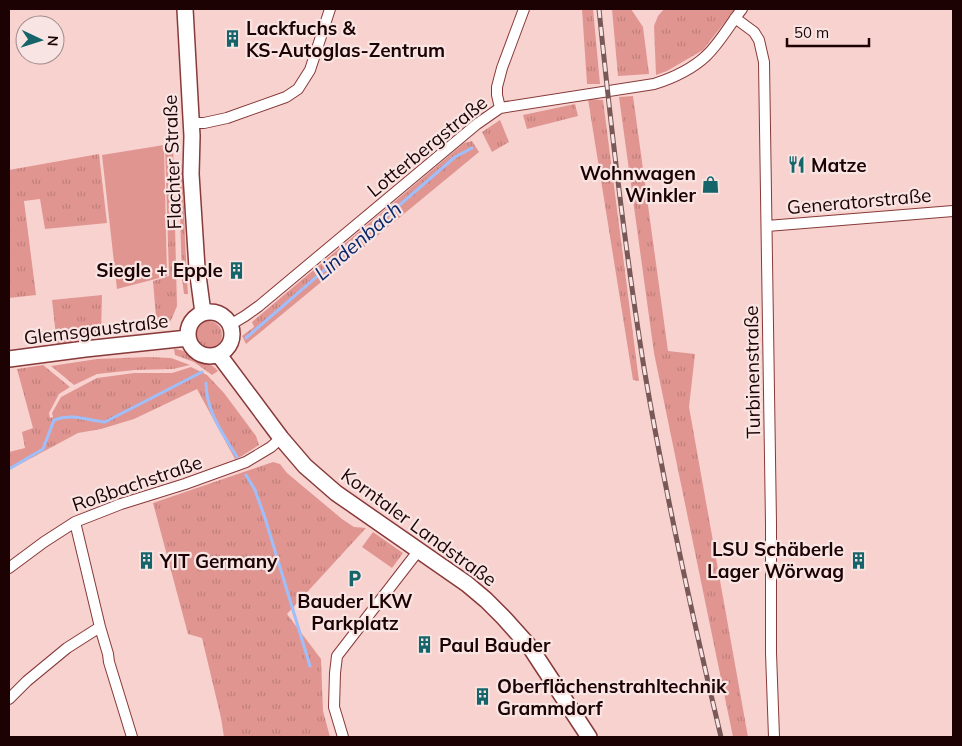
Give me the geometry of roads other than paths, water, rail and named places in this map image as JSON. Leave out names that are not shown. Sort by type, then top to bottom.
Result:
[{"type":"main road","name":"Flachter Straße","points":[[185,9],[191,123],[191,174],[197,268],[203,313]]},
{"type":"main road","points":[[211,312],[225,318],[230,325],[232,334],[230,342],[226,350],[219,355],[209,357],[199,354],[192,348],[187,332],[192,320],[197,316],[211,312]]},
{"type":"main road","name":"Glemsgaustraße","points":[[9,359],[188,338]]},
{"type":"main road","name":"Korntaler Landstraße","points":[[219,355],[281,438],[305,466],[336,493],[468,584],[513,627],[537,657],[589,737]]},
{"type":"street","points":[[191,123],[227,118],[286,97],[298,89],[310,70],[330,9]]},
{"type":"street","points":[[500,108],[497,87],[524,9]]},
{"type":"street","name":"Lotterbergstraße","points":[[230,325],[259,306],[477,124],[500,108],[646,86],[669,79],[688,70],[707,56],[742,9]]},
{"type":"street","name":"Turbinenstraße","points":[[735,18],[754,32],[759,40],[763,56],[767,226],[771,648],[774,737]]},
{"type":"street","name":"Generatorstraße","points":[[767,226],[953,211]]},
{"type":"street","name":"Roßbachstraße","points":[[9,568],[44,542],[76,522],[121,504],[186,484],[246,462],[271,447],[281,438]]},
{"type":"street","points":[[76,522],[100,628],[132,737]]},
{"type":"street","points":[[343,737],[334,707],[337,656],[419,550]]},
{"type":"street","points":[[9,699],[27,681],[67,648],[100,628]]},
{"type":"waterway","name":"Lindenbach","points":[[246,338],[455,157],[472,148]]},
{"type":"waterway","name":"Lindenbach","points":[[9,469],[43,449],[54,420],[73,417],[105,422],[202,372]]},
{"type":"waterway","points":[[206,383],[212,413],[237,457]]},
{"type":"waterway","points":[[246,475],[255,490],[265,518],[310,666]]},
{"type":"railway","points":[[599,9],[619,189],[644,368],[680,553],[721,737]]},
{"type":"place","name":"Lackfuchs & KS-Autoglas-Zentrum","points":[[232,39]]},
{"type":"place","name":"Matze","points":[[797,165]]},
{"type":"place","name":"Wohnwagen Winkler","points":[[710,184]]},
{"type":"place","name":"Siegle + Epple","points":[[237,270]]},
{"type":"place","name":"LSU Schäberle Lager Wörwag","points":[[858,560]]},
{"type":"place","name":"YIT Germany","points":[[146,561]]},
{"type":"place","name":"Bauder LKW Parkplatz","points":[[355,578]]},
{"type":"place","name":"Paul Bauder","points":[[425,645]]},
{"type":"place","name":"Oberflächenstrahltechnik Grammdorf","points":[[483,697]]}]
